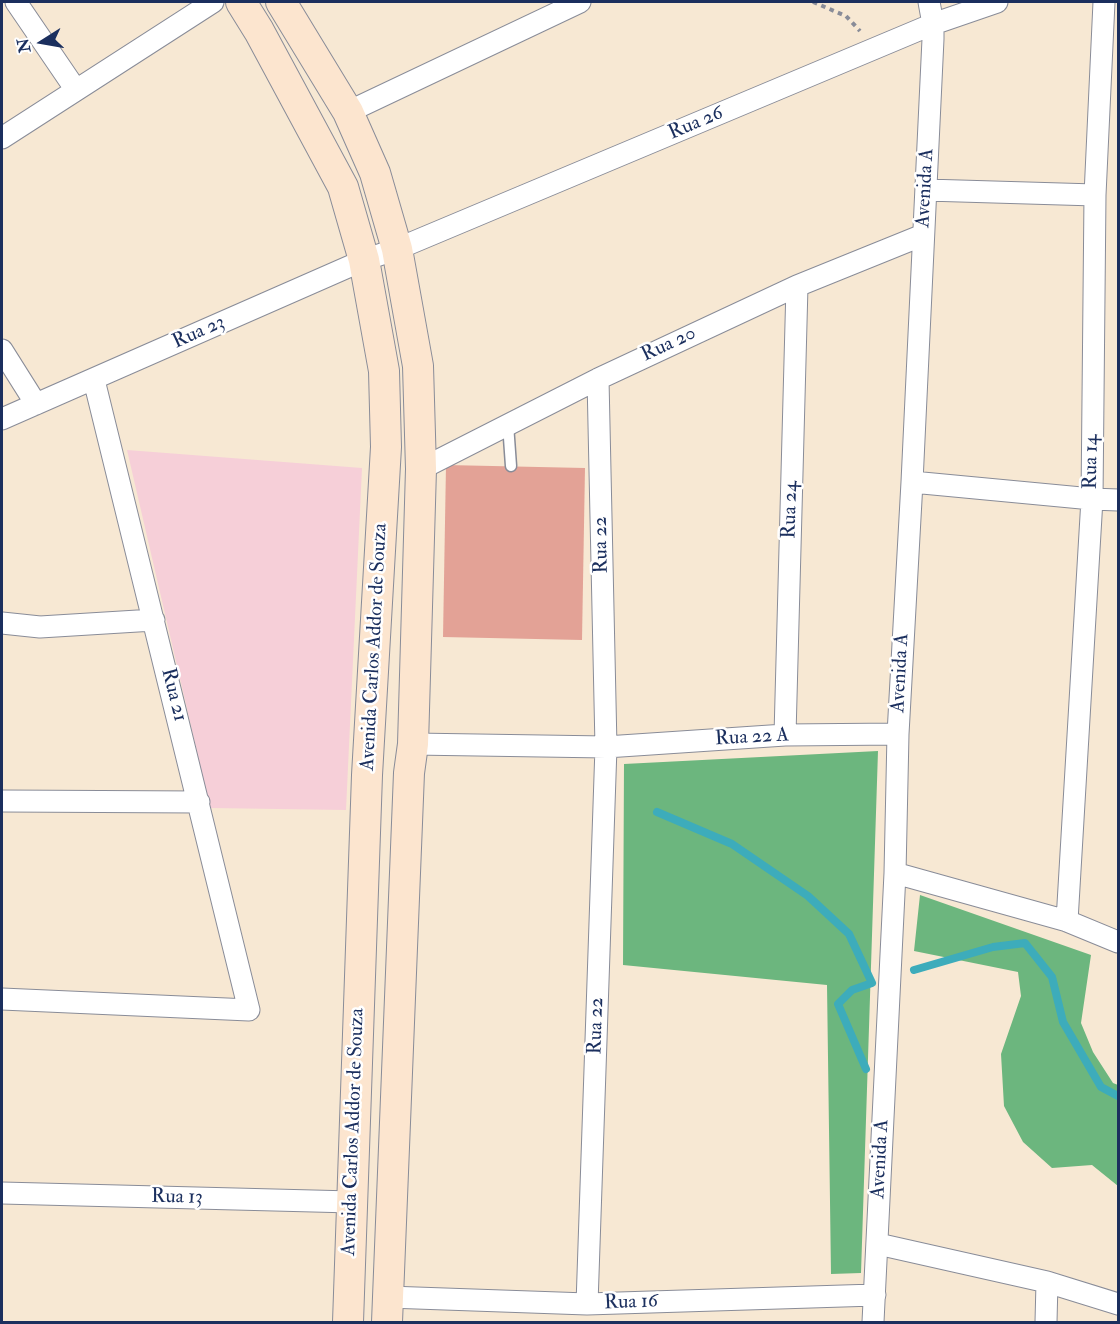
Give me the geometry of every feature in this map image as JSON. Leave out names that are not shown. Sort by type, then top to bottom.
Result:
[{"type":"street","points":[[16,2],[76,90]]},
{"type":"street","points":[[2,138],[213,2]]},
{"type":"street","name":"Avenida Carlos Addor de Souza","points":[[241,2],[259,30],[343,187],[364,260],[384,371],[386,447],[367,775],[348,1323]]},
{"type":"street","points":[[348,112],[580,2]]},
{"type":"street","name":"Avenida A","points":[[873,1323],[894,873],[898,734],[926,190],[933,24],[929,2]]},
{"type":"street","name":"Rua 26","points":[[397,249],[877,47],[933,24],[997,2]]},
{"type":"street","name":"Rua 14","points":[[1067,921],[1092,499],[1095,195],[1104,2]]},
{"type":"street","name":"Avenida Carlos Addor de Souza","points":[[290,6],[348,112],[375,173],[397,249],[418,366],[422,469],[388,1310]]},
{"type":"street","points":[[926,190],[1095,195]]},
{"type":"street","name":"Rua 20","points":[[422,469],[598,379],[797,286],[923,235]]},
{"type":"street","name":"Rua 23","points":[[2,419],[364,260],[397,249]]},
{"type":"street","name":"Rua 24","points":[[785,735],[797,286]]},
{"type":"street","points":[[2,350],[36,404]]},
{"type":"street","name":"Rua 22","points":[[587,1305],[606,747],[598,379]]},
{"type":"street","name":"Rua 21","points":[[2,999],[249,1010],[94,380]]},
{"type":"street","points":[[912,482],[1119,500]]},
{"type":"street","points":[[2,623],[40,627],[154,620]]},
{"type":"street","name":"Rua 22 A","points":[[606,747],[785,735],[898,734]]},
{"type":"street","points":[[367,775],[411,759],[606,747]]},
{"type":"street","points":[[2,801],[199,802]]},
{"type":"street","points":[[894,873],[1067,921],[1119,942]]},
{"type":"street","name":"Rua 13","points":[[2,1194],[352,1202]]},
{"type":"street","points":[[878,1244],[1047,1282],[1119,1304]]},
{"type":"street","points":[[1046,1323],[1047,1282]]},
{"type":"street","name":"Rua 16","points":[[388,1310],[874,1295]]},
{"type":"lane","points":[[508,424],[511,466]]},
{"type":"path","points":[[813,2],[846,16],[877,47]]},
{"type":"shaded area","points":[[127,450],[362,468],[346,810],[210,808]]},
{"type":"green space","points":[[878,751],[861,1273],[831,1274],[827,985],[623,965],[624,764]]},
{"type":"green space","points":[[920,895],[1091,955],[1081,1023],[1093,1052],[1113,1083],[1118,1085],[1118,1186],[1092,1165],[1052,1168],[1023,1142],[1004,1106],[1001,1054],[1021,996],[1018,972],[914,951]]},
{"type":"building","points":[[446,465],[585,468],[582,640],[443,637]]},
{"type":"waterway","points":[[657,812],[732,844],[808,896],[849,934],[872,983],[852,990],[838,1004],[866,1069]]},
{"type":"waterway","points":[[914,970],[993,947],[1025,943],[1052,977],[1063,1022],[1101,1087],[1118,1096]]}]
